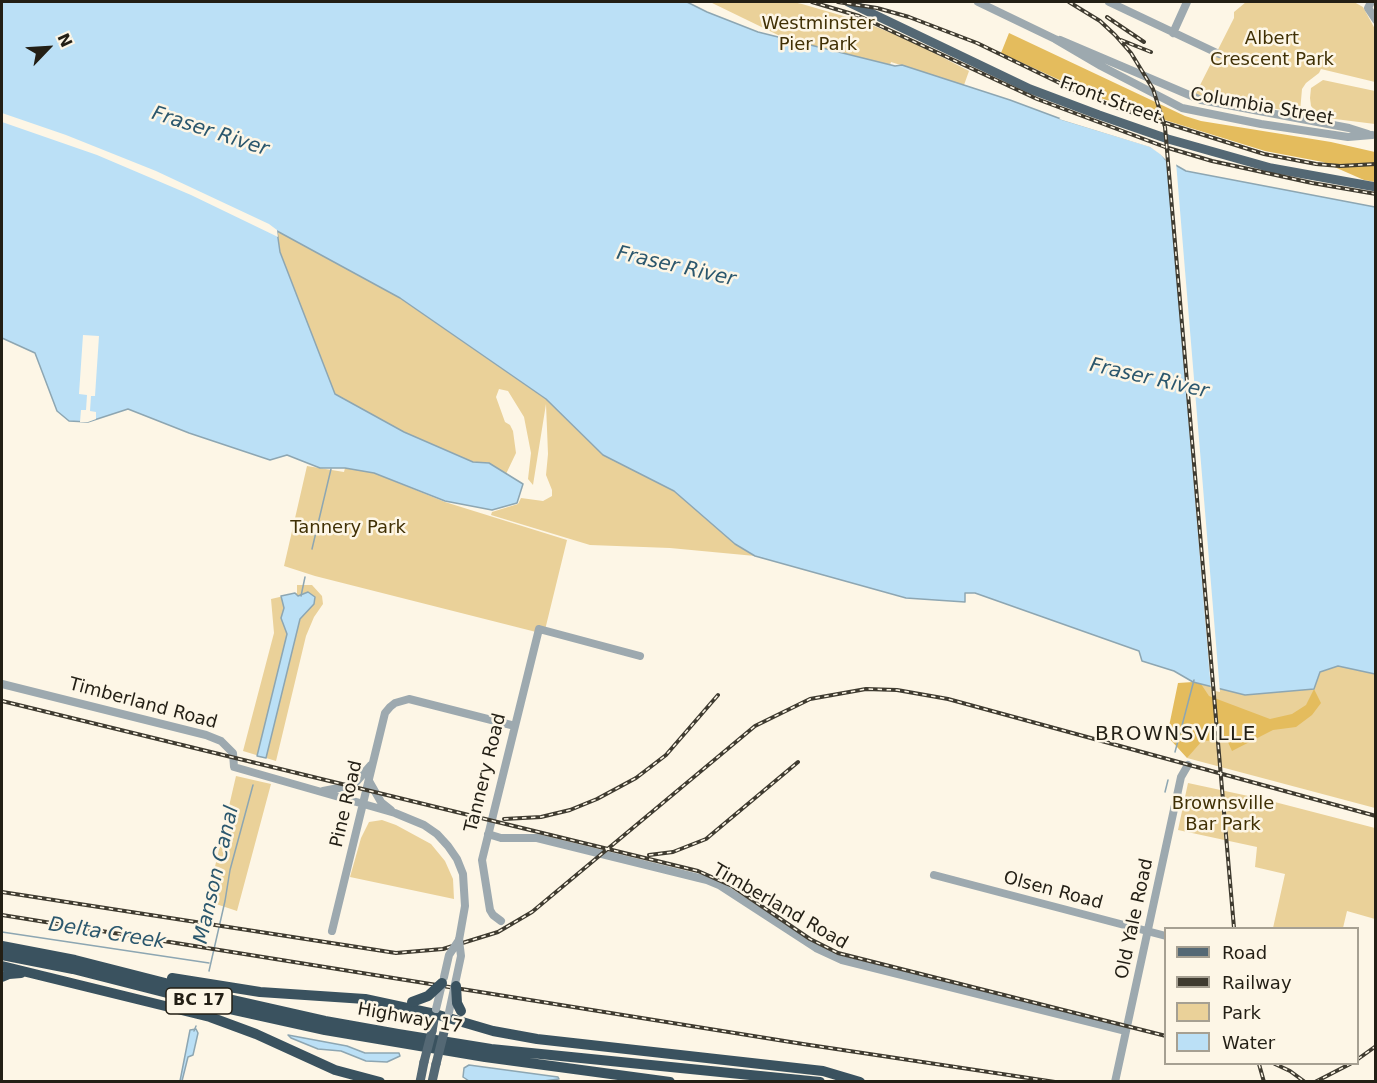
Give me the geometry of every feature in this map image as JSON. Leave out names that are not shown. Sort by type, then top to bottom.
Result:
[{"type":"highway","name":"Highway 17","points":[[2,946],[75,960],[325,1021],[456,1044],[603,1062],[766,1075],[820,1082]]},
{"type":"highway","name":"Highway 17","points":[[2,955],[73,969],[230,1009],[325,1030],[474,1055],[670,1082]]},
{"type":"highway","points":[[75,960],[260,992],[356,998],[436,1011],[493,1031],[570,1044],[823,1071],[860,1082]]},
{"type":"highway","points":[[2,966],[210,1017],[256,1034],[327,1067],[380,1082]]},
{"type":"highway","points":[[2,977],[14,973],[38,974]]},
{"type":"highway","points":[[398,1005],[428,996],[442,983]]},
{"type":"highway","points":[[456,986],[457,1003],[464,1015],[471,1021],[493,1031]]},
{"type":"main road","name":"Front Street","points":[[848,2],[1030,89],[1109,119],[1168,139],[1271,168],[1376,187]]},
{"type":"main road","name":"Tannery Road","points":[[420,1082],[436,1011]]},
{"type":"main road","name":"Tannery Road","points":[[432,1082],[448,1015]]},
{"type":"street","name":"Columbia Street","points":[[978,2],[1055,39],[1151,94],[1182,108],[1217,116],[1348,137],[1374,135]]},
{"type":"street","points":[[1109,2],[1219,54]]},
{"type":"street","points":[[1173,33],[1187,2]]},
{"type":"street","points":[[1370,4],[1376,20]]},
{"type":"street","name":"Columbia Street","points":[[1055,39],[1070,42],[1209,102],[1349,128],[1374,135]]},
{"type":"street","points":[[1151,94],[1166,96],[1169,94],[1170,87]]},
{"type":"street","name":"Tannery Road","points":[[501,921],[490,910],[483,878],[482,860],[539,629],[640,656]]},
{"type":"street","name":"Timberland Road","points":[[2,684],[206,735],[221,741],[233,753],[234,767],[364,804]]},
{"type":"street","name":"Pine Road","points":[[332,931],[385,713],[395,703],[409,699],[515,726]]},
{"type":"street","points":[[322,792],[349,786],[357,781],[372,764]]},
{"type":"street","name":"Old Yale Road","points":[[1115,1082],[1180,782],[1188,765]]},
{"type":"street","points":[[369,781],[381,802],[395,813]]},
{"type":"street","name":"Tannery Road","points":[[364,804],[395,813],[424,825],[437,834],[448,846],[463,874],[465,890],[459,940],[461,956],[448,1015]]},
{"type":"street","name":"Timberland Road","points":[[488,834],[501,837],[537,838],[707,880],[719,885],[816,948],[842,960],[1126,1031]]},
{"type":"street","name":"Olsen Road","points":[[934,875],[1164,936]]},
{"type":"street","name":"Tannery Road","points":[[436,1011],[449,955],[459,940]]},
{"type":"green space","name":"Westminster Pier Park","points":[[710,2],[793,2],[802,4],[864,22],[911,41],[969,71],[964,85],[891,62],[883,86]]},
{"type":"green space","name":"Albert Crescent Park","points":[[1246,2],[1354,2],[1363,7],[1375,29],[1375,82],[1321,69],[1302,89],[1300,112],[1238,104],[1195,95],[1234,18],[1234,12]]},
{"type":"green space","points":[[1323,80],[1375,91],[1375,124],[1327,118],[1318,114],[1311,106],[1311,88]]},
{"type":"green space","points":[[277,230],[400,298],[546,399],[603,455],[674,491],[735,544],[755,556],[670,548],[590,545],[491,515],[492,512],[518,504],[521,498],[543,501],[552,496],[546,475],[548,454],[546,404],[533,485],[528,479],[531,453],[524,417],[508,391],[499,389],[496,397],[505,422],[513,431],[516,453],[506,474],[489,463],[473,462],[404,432],[335,394],[280,252]]},
{"type":"green space","name":"Tannery Park","points":[[307,466],[344,472],[345,468],[374,473],[445,502],[567,540],[544,634],[315,576],[284,566]]},
{"type":"green space","points":[[297,585],[312,585],[322,596],[323,604],[314,617],[306,636],[276,761],[243,751],[274,633],[271,599],[297,593]]},
{"type":"green space","name":"Brownsville Bar Park","points":[[1338,666],[1375,674],[1375,808],[1187,758],[1201,684],[1245,695],[1314,689],[1320,672]]},
{"type":"green space","points":[[236,776],[271,784],[237,911],[207,901]]},
{"type":"green space","points":[[1188,783],[1267,800],[1375,828],[1375,919],[1347,911],[1343,927],[1273,927],[1285,874],[1255,867],[1257,847],[1178,830]]},
{"type":"green space","points":[[382,820],[431,844],[445,861],[453,879],[454,899],[350,877],[361,838],[369,822]]},
{"type":"shaded area","points":[[1009,33],[1185,116],[1201,121],[1331,142],[1375,152],[1375,182],[1364,180],[1323,162],[1265,151],[1092,95],[1001,53]]},
{"type":"shaded area","points":[[1178,683],[1201,684],[1209,696],[1270,719],[1292,714],[1306,705],[1314,689],[1321,703],[1312,715],[1296,727],[1273,730],[1232,751],[1227,740],[1202,741],[1187,758],[1167,736]]},
{"type":"water","name":"Fraser River","points":[[2,2],[687,2],[758,32],[895,66],[902,65],[1061,119],[1150,146],[1160,152],[1165,159],[1186,171],[1375,207],[1375,674],[1338,666],[1320,672],[1314,689],[1245,695],[1193,682],[1174,671],[1142,661],[1139,651],[975,593],[965,593],[965,602],[906,598],[755,556],[735,544],[674,491],[603,455],[546,399],[400,298],[277,231],[280,252],[335,394],[404,432],[473,462],[489,463],[523,484],[517,503],[492,510],[445,501],[374,473],[345,468],[320,468],[287,455],[270,460],[189,433],[128,409],[88,422],[69,421],[57,411],[35,353],[2,338]]},
{"type":"water","points":[[308,592],[315,597],[314,604],[300,619],[266,758],[257,756],[287,634],[281,618],[284,608],[281,596],[295,593],[298,596]]},
{"type":"water","points":[[196,1029],[198,1033],[193,1055],[188,1057],[182,1081],[180,1081],[190,1030]]},
{"type":"water","points":[[288,1035],[347,1046],[365,1053],[399,1053],[400,1056],[387,1062],[366,1061],[341,1051],[318,1049]]},
{"type":"water","points":[[469,1065],[558,1077],[559,1079],[536,1082],[469,1081],[463,1077],[464,1068]]},
{"type":"pier","points":[[2,113],[66,135],[156,171],[269,224],[277,230],[278,237],[191,195],[97,155],[2,122]]},
{"type":"pier","points":[[1063,116],[1156,146],[1176,162],[1220,692],[1211,690],[1167,161],[1150,147],[1059,119]]},
{"type":"pier","points":[[83,335],[99,336],[95,396],[91,396],[90,411],[96,412],[96,419],[88,422],[80,422],[81,410],[86,410],[87,395],[79,394]]},
{"type":"waterway","name":"Manson Canal","points":[[312,549],[331,469]]},
{"type":"waterway","name":"Manson Canal","points":[[301,596],[305,577]]},
{"type":"waterway","points":[[1175,752],[1194,680]]},
{"type":"waterway","points":[[1165,792],[1168,780]]},
{"type":"waterway","name":"Manson Canal","points":[[209,971],[230,870],[253,785]]},
{"type":"waterway","name":"Delta Creek","points":[[2,932],[209,963]]},
{"type":"waterway","name":"Manson Canal","points":[[194,1031],[196,1026]]},
{"type":"railway","points":[[812,2],[859,16],[1037,99],[1165,147],[1212,161],[1312,183],[1376,194]]},
{"type":"railway","points":[[838,2],[877,8],[909,17],[977,43],[1115,107],[1264,154],[1316,164],[1340,166],[1376,164]]},
{"type":"railway","points":[[1069,2],[1100,21],[1131,53],[1153,89],[1165,127],[1234,927]]},
{"type":"railway","points":[[1107,17],[1144,42]]},
{"type":"railway","points":[[1121,40],[1151,52]]},
{"type":"railway","points":[[2,892],[396,953],[443,949],[498,932],[532,912],[755,726],[810,699],[866,689],[897,690],[948,699],[1376,816]]},
{"type":"railway","points":[[504,819],[541,817],[570,810],[597,799],[636,778],[666,755],[718,695]]},
{"type":"railway","points":[[2,701],[698,871],[732,886],[810,939],[838,953],[1164,1035]]},
{"type":"railway","points":[[649,855],[673,852],[706,839],[798,762]]},
{"type":"railway","points":[[2,915],[803,1044],[1055,1082]]},
{"type":"railway","points":[[1359,1058],[1376,1046]]},
{"type":"railway","points":[[1259,1065],[1264,1082]]},
{"type":"railway","points":[[1277,1065],[1305,1082]]},
{"type":"railway","points":[[1315,1082],[1348,1065]]},
{"type":"district","name":"BROWNSVILLE","points":[[1176,735]]}]
